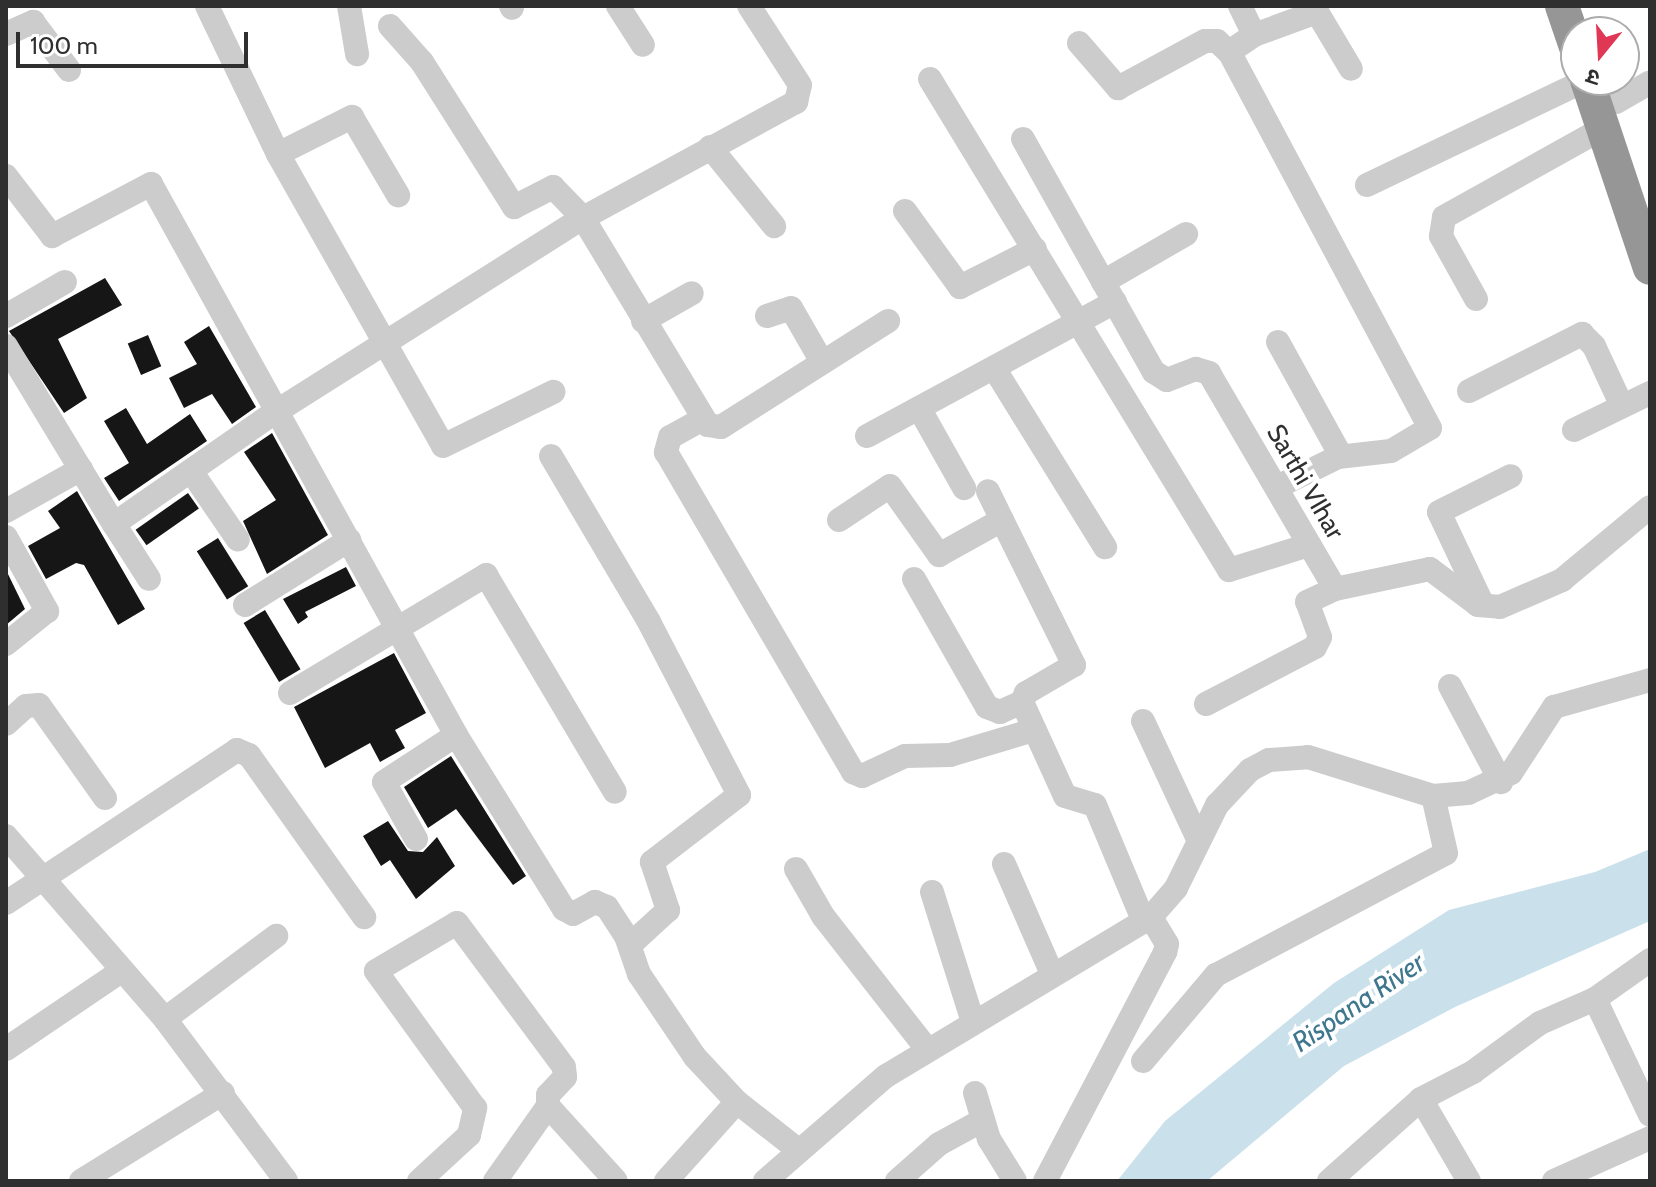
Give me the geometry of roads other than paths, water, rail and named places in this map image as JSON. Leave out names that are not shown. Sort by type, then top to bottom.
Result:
[{"type":"highway","points":[[1610,103],[1650,203]]},
{"type":"highway","points":[[1610,103],[1650,268]]},
{"type":"street","points":[[207,6],[278,154],[446,448],[553,392]]},
{"type":"street","points":[[349,6],[357,54]]},
{"type":"street","points":[[618,6],[643,45]]},
{"type":"street","points":[[114,524],[274,413],[583,218],[801,95],[749,6]]},
{"type":"street","points":[[1240,6],[1254,35]]},
{"type":"street","points":[[1229,52],[1254,35],[1317,12],[1351,69]]},
{"type":"street","points":[[6,34],[33,22],[69,70]]},
{"type":"street","points":[[390,26],[422,62],[515,208],[553,187],[583,218],[701,420],[721,427],[888,321]]},
{"type":"street","points":[[1079,43],[1118,88],[1205,41],[1217,41],[1229,52],[1312,216],[1430,423],[1427,435],[1391,451],[1341,456],[1277,487]]},
{"type":"street","points":[[930,79],[1229,570],[1309,545]]},
{"type":"street","points":[[1476,299],[1441,236],[1444,217],[1610,103],[1650,82]]},
{"type":"street","points":[[1367,185],[1560,92]]},
{"type":"street","points":[[278,154],[352,117],[398,195]]},
{"type":"street","name":"Sarthi VIhar","points":[[1023,139],[1159,378],[1173,380],[1201,368],[1209,373],[1335,589]]},
{"type":"street","points":[[710,147],[774,226]]},
{"type":"street","points":[[6,176],[52,236],[151,184],[274,413],[349,540],[456,735],[564,909],[573,914],[603,904],[630,945],[639,974],[687,1045],[737,1102],[797,1149]]},
{"type":"street","points":[[905,211],[960,287],[1035,249]]},
{"type":"street","points":[[867,436],[1080,321],[1109,292],[1186,234]]},
{"type":"street","points":[[6,316],[65,282]]},
{"type":"street","points":[[643,321],[692,293]]},
{"type":"street","points":[[767,316],[791,308],[822,362]]},
{"type":"street","points":[[1469,391],[1582,334],[1594,346],[1622,406]]},
{"type":"street","points":[[1278,342],[1341,456]]},
{"type":"street","points":[[6,346],[149,579]]},
{"type":"street","points":[[994,368],[1105,547]]},
{"type":"street","points":[[1574,430],[1650,393]]},
{"type":"street","points":[[914,579],[987,707],[1000,712],[1022,702],[1026,693],[1074,665],[1002,520],[976,489],[919,408]]},
{"type":"street","points":[[701,420],[670,437],[666,452],[853,772],[862,776],[911,754],[950,755],[1034,730]]},
{"type":"street","points":[[551,456],[649,622],[739,795],[652,862],[668,910],[630,945]]},
{"type":"street","points":[[6,511],[81,469]]},
{"type":"street","points":[[191,471],[238,540]]},
{"type":"street","points":[[1484,607],[1439,512],[1511,476]]},
{"type":"street","points":[[839,520],[890,486],[939,555],[1002,520]]},
{"type":"street","points":[[1484,607],[1550,588],[1650,507]]},
{"type":"street","points":[[6,537],[47,611],[6,644]]},
{"type":"street","points":[[245,605],[349,540]]},
{"type":"street","points":[[1206,704],[1315,647],[1320,637],[1307,602],[1335,589],[1430,569],[1484,607]]},
{"type":"street","points":[[290,693],[488,576],[615,792]]},
{"type":"street","points":[[765,1181],[797,1149],[927,1049],[1147,919],[1176,888],[1199,841],[1234,783],[1250,770],[1288,756],[1433,796],[1501,782],[1554,707],[1650,680]]},
{"type":"street","points":[[1450,686],[1501,782]]},
{"type":"street","points":[[1022,702],[1065,796],[1095,805],[1147,919],[1167,944],[1045,1181]]},
{"type":"street","points":[[6,724],[26,706],[39,705],[105,798]]},
{"type":"street","points":[[1143,721],[1199,841]]},
{"type":"street","points":[[416,839],[384,782],[456,735]]},
{"type":"street","points":[[6,903],[241,750],[364,917]]},
{"type":"street","points":[[1143,1061],[1216,975],[1446,853],[1433,796]]},
{"type":"street","points":[[6,836],[165,1019],[286,1181]]},
{"type":"street","points":[[1004,864],[1052,974]]},
{"type":"street","points":[[796,869],[823,916],[927,1049]]},
{"type":"street","points":[[932,892],[973,1022]]},
{"type":"street","points":[[419,1181],[469,1135],[475,1108],[376,971],[457,923],[464,927],[564,1067],[565,1077],[548,1095],[548,1106],[495,1181]]},
{"type":"street","points":[[165,1019],[276,936]]},
{"type":"street","points":[[1329,1181],[1421,1099],[1473,1072],[1540,1023],[1595,999],[1650,960]]},
{"type":"street","points":[[6,1049],[121,971]]},
{"type":"street","points":[[1595,999],[1650,1115]]},
{"type":"street","points":[[81,1181],[223,1093]]},
{"type":"street","points":[[975,1093],[983,1120],[1015,1181]]},
{"type":"street","points":[[1421,1099],[1469,1181]]},
{"type":"street","points":[[666,1181],[737,1102]]},
{"type":"street","points":[[548,1106],[616,1181]]},
{"type":"street","points":[[897,1181],[939,1144],[983,1120]]},
{"type":"street","points":[[1554,1181],[1650,1138]]},
{"type":"water","name":"Rispana River","points":[[1650,849],[1650,921],[1455,1007],[1344,1066],[1207,1181],[1117,1181],[1165,1121],[1334,983],[1449,910],[1595,872]]}]
